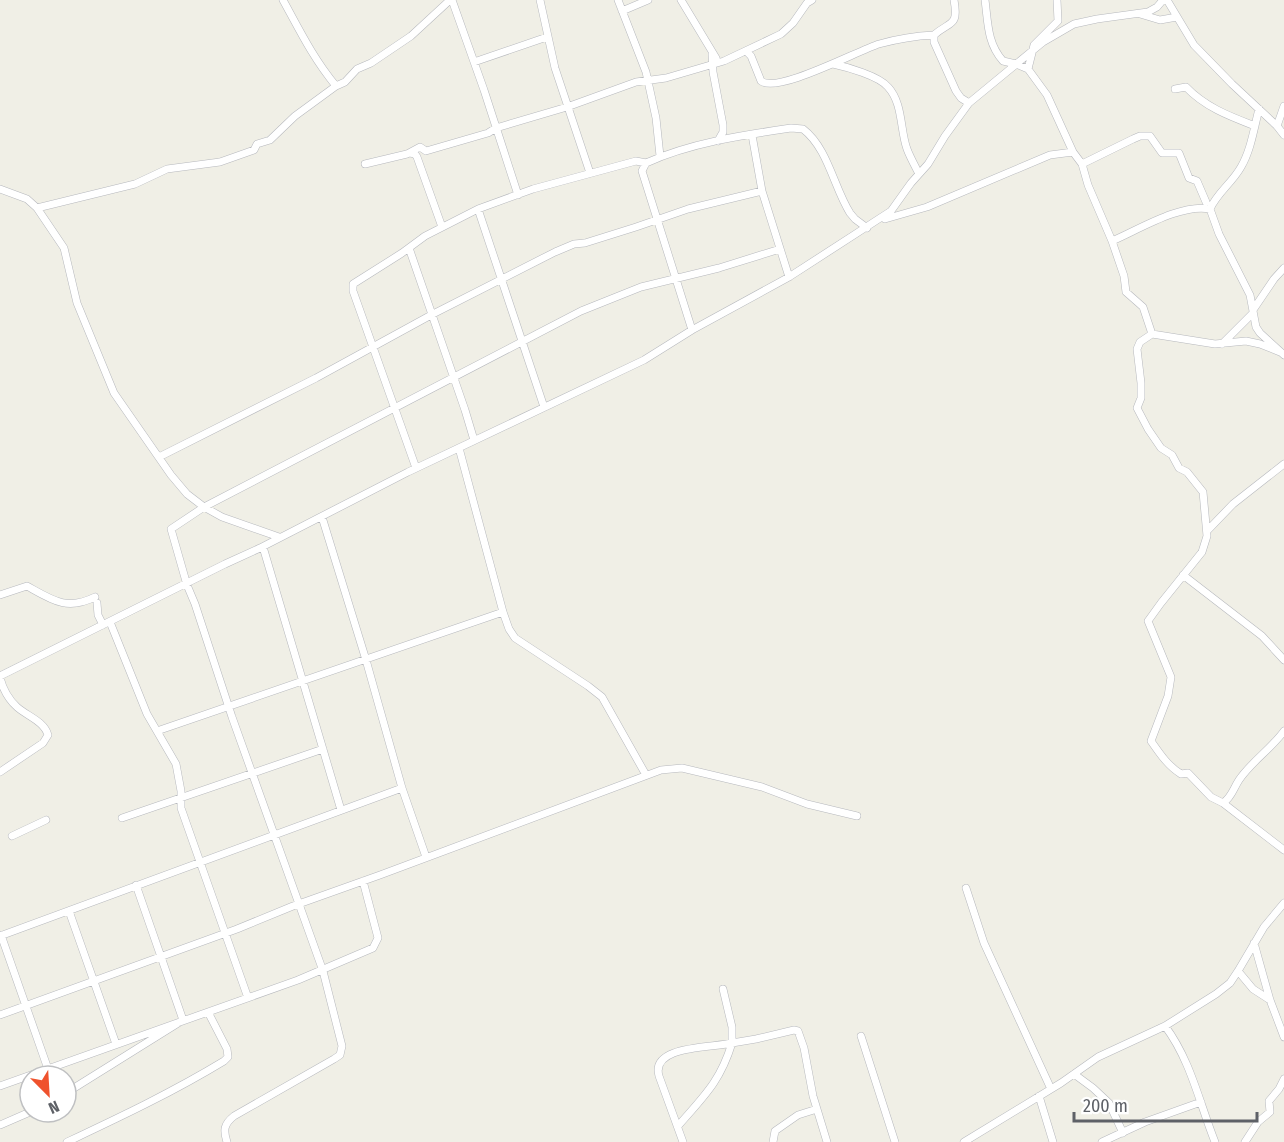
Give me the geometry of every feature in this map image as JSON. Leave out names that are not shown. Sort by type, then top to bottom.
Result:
[{"type":"street","points":[[283,0],[303,40],[336,86]]},
{"type":"street","points":[[37,208],[135,184],[167,169],[204,166],[254,150],[257,144],[270,140],[295,116],[345,82],[357,69],[371,63],[411,36],[454,0],[518,195]]},
{"type":"street","points":[[540,0],[547,37],[567,107],[590,173]]},
{"type":"street","points":[[618,0],[648,80],[659,138],[660,156]]},
{"type":"street","points":[[622,11],[648,0]]},
{"type":"street","points":[[681,0],[712,54],[723,125],[723,132],[718,141]]},
{"type":"street","points":[[365,164],[410,153],[420,147],[424,151],[429,151],[567,107],[636,82],[666,78],[724,61],[781,34],[812,0]]},
{"type":"street","points":[[746,51],[751,56],[761,81],[769,85],[795,78],[876,45],[907,36],[934,35],[956,19],[954,0]]},
{"type":"street","points":[[985,0],[988,32],[996,51],[1003,61],[1028,69],[1047,95],[1073,152],[1082,164],[1097,211],[1112,241],[1124,276],[1126,292],[1143,307],[1152,334]]},
{"type":"street","points":[[1028,69],[1032,51],[1038,39],[1058,21],[1057,0]]},
{"type":"street","points":[[0,772],[43,743],[48,735],[44,726],[13,703],[3,688],[0,677],[416,468],[646,360],[692,330],[789,278],[891,212],[928,164],[969,103],[1043,42],[1074,24],[1140,14],[1152,10],[1165,0],[1194,45],[1284,135]]},
{"type":"street","points":[[1140,14],[1160,20],[1177,17]]},
{"type":"street","points":[[934,35],[934,42],[956,91],[969,103]]},
{"type":"street","points":[[474,62],[547,37]]},
{"type":"street","points":[[712,54],[724,61]]},
{"type":"street","points":[[832,64],[867,75],[889,87],[900,116],[907,148],[919,174]]},
{"type":"street","points":[[1175,89],[1186,87],[1195,98],[1220,112],[1255,126]]},
{"type":"street","points":[[1277,126],[1284,106]]},
{"type":"street","points":[[1112,241],[1179,212],[1208,205],[1226,189],[1241,168],[1259,109]]},
{"type":"street","points":[[692,330],[642,171],[646,163],[660,156],[718,141],[798,128],[807,132],[831,171],[850,213],[867,228]]},
{"type":"street","points":[[752,135],[762,191],[789,278]]},
{"type":"street","points":[[1082,164],[1133,139],[1150,136],[1162,153],[1180,153],[1190,178],[1197,181],[1219,234],[1246,286],[1253,320],[1260,333],[1282,353]]},
{"type":"street","points":[[880,221],[927,207],[1050,154],[1073,152]]},
{"type":"street","points":[[410,153],[417,157],[442,227]]},
{"type":"street","points":[[416,468],[352,285],[442,227],[478,209],[590,173],[636,161],[646,163]]},
{"type":"street","points":[[0,189],[27,199],[37,208],[64,248],[77,303],[114,393],[187,494],[222,517],[279,537]]},
{"type":"street","points":[[159,457],[316,378],[501,279],[574,244],[585,243],[688,208],[762,191]]},
{"type":"street","points":[[478,209],[544,407]]},
{"type":"street","points":[[409,248],[474,440]]},
{"type":"street","points":[[227,1142],[224,1130],[226,1123],[234,1116],[340,1055],[342,1051],[322,971],[251,773],[187,585],[171,529],[204,507],[581,311],[641,287],[719,268],[780,249]]},
{"type":"street","points":[[1222,344],[1253,312],[1274,279],[1284,268]]},
{"type":"street","points":[[1282,353],[1246,341],[1222,344],[1152,334],[1140,342],[1137,349],[1141,383],[1141,398],[1137,408],[1161,448],[1172,456],[1179,468],[1187,472],[1203,492],[1207,531],[1205,548],[1148,621],[1171,677],[1168,696],[1164,701],[1151,741],[1174,770],[1181,774],[1188,773],[1211,797],[1223,803],[1284,850]]},
{"type":"street","points":[[459,448],[502,612],[509,629],[515,638],[602,697],[646,775]]},
{"type":"street","points":[[1207,531],[1233,504],[1284,464]]},
{"type":"street","points":[[322,517],[402,788],[426,857]]},
{"type":"street","points":[[262,547],[341,810]]},
{"type":"street","points":[[1183,575],[1262,636],[1284,660]]},
{"type":"street","points":[[0,595],[27,586],[66,604],[81,604],[96,600],[98,615],[106,623],[147,714],[166,743],[176,764],[181,808],[248,998]]},
{"type":"street","points":[[157,731],[502,612]]},
{"type":"street","points":[[1223,803],[1231,796],[1245,772],[1284,731]]},
{"type":"street","points":[[122,818],[322,749]]},
{"type":"street","points":[[0,1015],[661,770],[682,768],[762,787],[807,804],[856,816]]},
{"type":"street","points":[[46,1064],[0,935],[402,788]]},
{"type":"street","points":[[12,836],[46,820]]},
{"type":"street","points":[[62,1064],[322,971],[374,948],[378,938],[363,881]]},
{"type":"street","points":[[136,885],[183,1020]]},
{"type":"street","points":[[966,888],[984,943],[1051,1089]]},
{"type":"street","points":[[964,1142],[1098,1058],[1165,1026],[1216,994],[1230,983],[1254,943],[1284,903]]},
{"type":"street","points":[[69,911],[116,1044]]},
{"type":"street","points":[[1254,943],[1270,1000],[1284,1037]]},
{"type":"street","points":[[1238,971],[1253,989],[1270,1000]]},
{"type":"street","points":[[678,1126],[712,1088],[726,1062],[732,1043],[732,1027],[723,989]]},
{"type":"street","points":[[67,1142],[142,1107],[224,1061],[228,1057],[227,1049],[208,1012]]},
{"type":"street","points":[[78,1085],[183,1020]]},
{"type":"street","points":[[1165,1026],[1183,1053],[1215,1142]]},
{"type":"street","points":[[683,1142],[657,1070],[660,1060],[671,1053],[794,1030],[798,1031],[804,1048],[817,1109],[827,1142]]},
{"type":"street","points":[[861,1036],[895,1142]]},
{"type":"street","points":[[1074,1074],[1109,1103],[1123,1133]]},
{"type":"street","points":[[1245,1142],[1258,1122],[1270,1112],[1269,1101],[1284,1079]]},
{"type":"street","points":[[0,1086],[18,1080]]},
{"type":"street","points":[[1039,1095],[1053,1142]]},
{"type":"street","points":[[1102,1142],[1145,1122],[1201,1102]]},
{"type":"street","points":[[773,1142],[775,1131],[798,1115],[817,1109]]},
{"type":"street","points":[[0,1125],[18,1117]]}]
